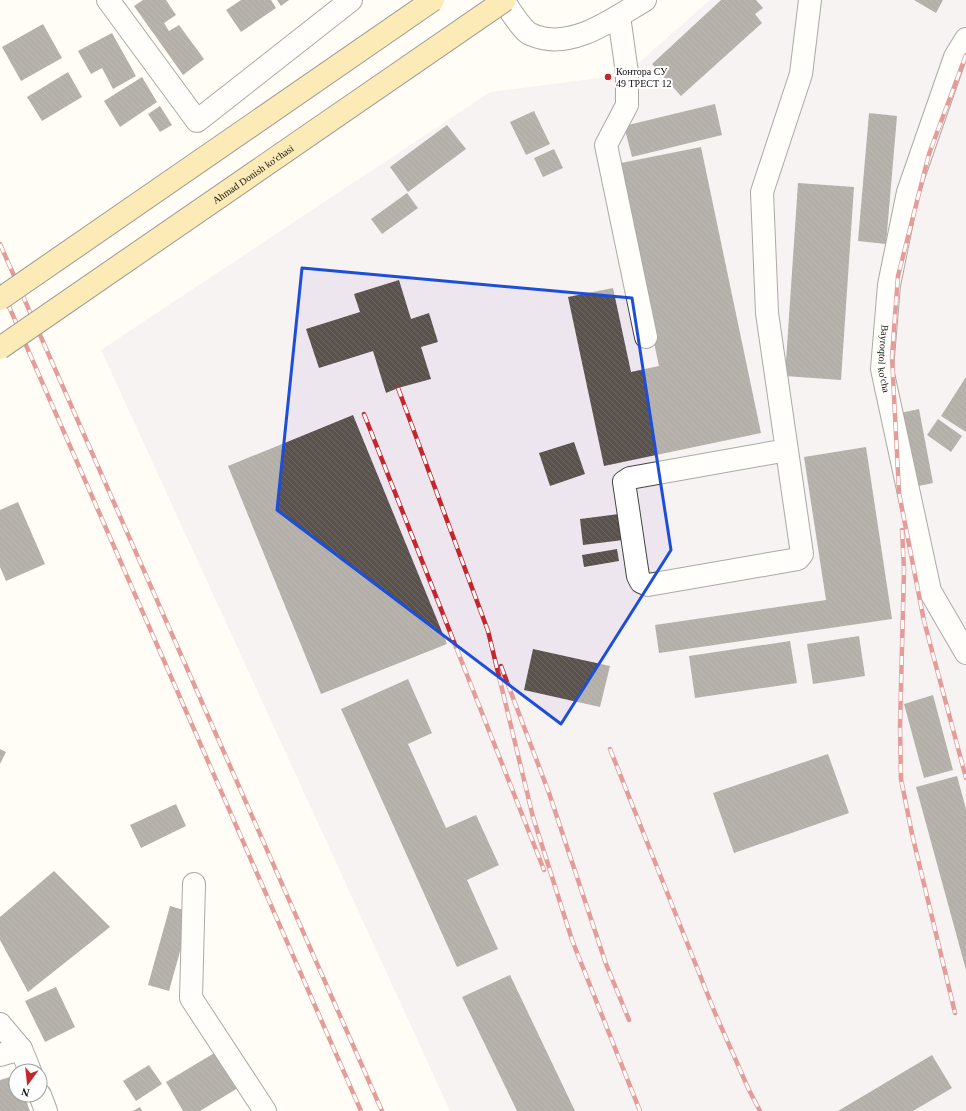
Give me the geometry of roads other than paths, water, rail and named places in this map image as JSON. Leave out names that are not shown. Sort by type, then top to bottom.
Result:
[{"type":"main road","points":[[0,300],[433,0]]},
{"type":"main road","name":"Ahmad Donish ko'chasi","points":[[0,348],[504,0]]},
{"type":"street","points":[[108,0],[197,121],[351,0]]},
{"type":"street","points":[[504,0],[527,33],[541,38],[556,39],[573,37],[619,16],[645,0]]},
{"type":"street","points":[[787,450],[630,478],[624,482],[636,561],[641,582],[648,585],[798,559],[802,554],[802,544],[767,313],[762,192],[801,74],[810,0]]},
{"type":"street","points":[[619,16],[627,73],[627,105],[606,145],[646,337]]},
{"type":"street","name":"Bayroqtol ko'cha","points":[[966,39],[955,57],[908,192],[889,285],[882,369],[930,591],[966,653]]},
{"type":"street","points":[[194,884],[191,998],[265,1111]]},
{"type":"street","points":[[0,1024],[21,1049],[27,1063]]},
{"type":"street","points":[[0,1055],[21,1049]]},
{"type":"railway","points":[[966,55],[929,154],[898,276],[892,357],[899,493],[924,621],[966,778]]},
{"type":"railway","points":[[0,244],[382,1111]]},
{"type":"railway","points":[[0,286],[361,1111]]},
{"type":"railway","points":[[398,388],[488,631],[533,817],[572,940],[640,1111]]},
{"type":"railway","points":[[364,414],[544,870]]},
{"type":"railway","points":[[902,530],[904,570],[900,726],[901,779],[912,834],[955,1013]]},
{"type":"railway","points":[[501,666],[549,793],[606,964],[629,1020]]},
{"type":"railway","points":[[610,749],[715,1013],[749,1090],[760,1111]]},
{"type":"place","name":"Контора СУ 49 ТРЕСТ 12","points":[[608,77]]}]
